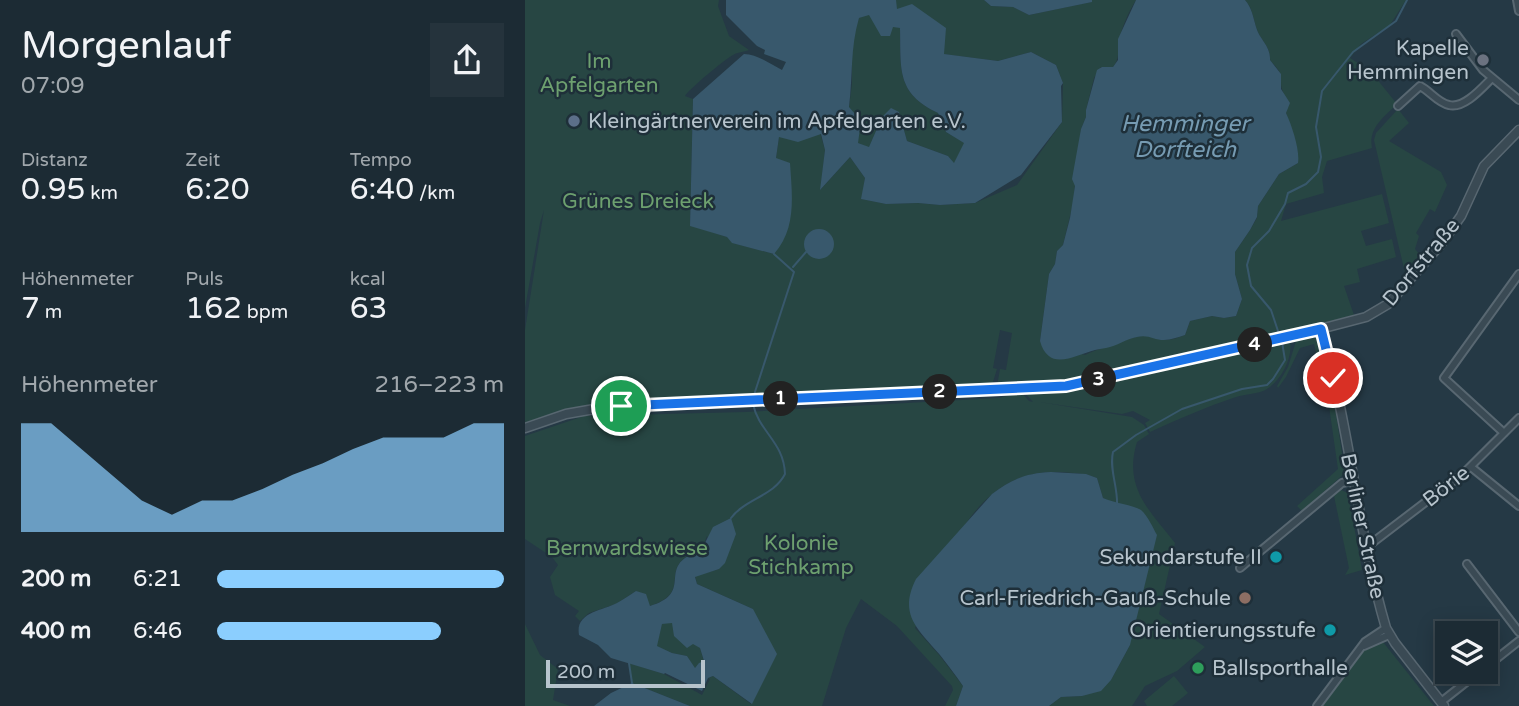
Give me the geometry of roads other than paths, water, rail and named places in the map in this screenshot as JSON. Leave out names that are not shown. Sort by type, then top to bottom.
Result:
[{"type":"street","points":[[1517,0],[1519,11]]},
{"type":"street","points":[[1456,34],[1492,78],[1519,100]]},
{"type":"street","points":[[1398,106],[1420,86],[1448,105],[1455,105],[1479,91],[1492,78]]},
{"type":"street","name":"Dorfstraße","points":[[525,428],[566,414],[595,408],[1087,383],[1371,316],[1388,304],[1450,233],[1484,166],[1519,130]]},
{"type":"street","points":[[1504,433],[1444,378],[1519,275]]},
{"type":"street","name":"Berliner Straße","points":[[1321,329],[1352,481],[1387,631],[1442,704]]},
{"type":"street","name":"Börie","points":[[1366,544],[1372,543],[1471,467],[1519,418]]},
{"type":"street","points":[[1471,467],[1519,506]]},
{"type":"street","points":[[1240,568],[1342,483],[1352,481]]},
{"type":"street","points":[[1467,564],[1519,632]]},
{"type":"street","points":[[1317,706],[1360,649],[1387,631]]},
{"type":"street","points":[[1498,658],[1519,641]]},
{"type":"street","points":[[1442,704],[1465,684]]},
{"type":"water","points":[[726,0],[896,0],[897,9],[912,4],[946,28],[944,54],[998,61],[1031,52],[1056,65],[1063,83],[1062,122],[1021,175],[975,203],[940,205],[886,204],[861,199],[865,178],[850,157],[820,190],[825,150],[821,134],[798,142],[779,137],[776,158],[790,163],[792,187],[790,222],[786,233],[774,254],[732,243],[727,237],[690,226],[693,99],[744,54],[759,57],[782,70],[786,62],[764,54],[765,50],[757,46],[726,15]],"holes":[[[869,15],[881,36],[890,36],[893,27],[900,28],[901,68],[908,88],[914,97],[938,113],[946,132],[964,143],[954,163],[948,156],[907,141],[899,112],[891,108],[882,117],[869,147],[858,143],[861,121],[849,107],[853,51],[859,18]]]},
{"type":"water","points":[[984,0],[1092,2],[1029,15],[1013,7],[991,6]]},
{"type":"water","name":"Hemminger Dorfteich","points":[[1136,0],[1245,0],[1269,51],[1270,60],[1281,74],[1281,89],[1290,103],[1286,113],[1297,145],[1298,163],[1279,174],[1258,206],[1257,217],[1235,252],[1235,274],[1242,299],[1236,316],[1212,316],[1190,321],[1185,335],[1172,339],[1160,340],[1141,336],[1071,358],[1056,359],[1044,351],[1040,341],[1049,274],[1055,264],[1057,251],[1063,245],[1070,218],[1075,186],[1072,179],[1081,129],[1097,70],[1113,67],[1118,60],[1118,39]]},
{"type":"water","points":[[819,229],[830,233],[834,244],[830,255],[819,259],[808,255],[804,244],[808,233]]},
{"type":"water","points":[[1051,472],[1086,474],[1097,478],[1103,498],[1141,510],[1157,535],[1130,645],[1111,680],[1101,691],[1082,696],[1061,697],[1049,706],[956,706],[963,686],[918,629],[910,612],[909,602],[916,579],[992,494],[1020,478]]},
{"type":"water","points":[[731,518],[736,534],[725,563],[719,569],[695,577],[697,584],[753,609],[777,654],[752,704],[713,676],[708,678],[702,691],[665,673],[611,658],[598,645],[579,635],[581,621],[585,617],[636,591],[646,594],[650,606],[669,596],[679,564],[701,551],[713,527]],"holes":[[[672,623],[674,636],[687,648],[693,644],[700,648],[704,661],[695,668],[687,656],[657,646],[662,624]]]},
{"type":"water","points":[[632,683],[690,706],[594,706],[611,693]]},
{"type":"waterway","points":[[1280,337],[1271,310],[1251,286],[1247,265],[1252,248],[1269,231],[1285,204],[1288,193],[1306,184],[1318,172],[1321,157],[1316,127],[1322,91],[1353,52],[1396,21],[1407,0]]},
{"type":"waterway","points":[[793,267],[806,252]]},
{"type":"waterway","points":[[753,398],[794,272],[774,254]]},
{"type":"waterway","points":[[1117,505],[1113,452],[1136,435],[1182,409],[1242,389],[1267,385],[1285,360],[1282,342]]},
{"type":"waterway","points":[[731,518],[744,506],[767,493],[785,474],[780,453],[760,422],[753,404]]},
{"type":"waterway","points":[[629,663],[632,683]]},
{"type":"place","name":"Kapelle Hemmingen","points":[[1483,60]]},
{"type":"place","name":"Kleingärtnerverein im Apfelgarten e.V.","points":[[574,121]]},
{"type":"place","name":"Sekundarstufe II","points":[[1276,557]]},
{"type":"place","name":"Carl-Friedrich-Gauß-Schule","points":[[1245,598]]},
{"type":"place","name":"Orientierungsstufe","points":[[1330,630]]},
{"type":"place","name":"Ballsporthalle","points":[[1198,668]]},
{"type":"park label","name":"Im Apfelgarten","points":[[599,73]]},
{"type":"park label","name":"Grünes Dreieck","points":[[638,201]]},
{"type":"park label","name":"Bernwardswiese","points":[[627,548]]},
{"type":"park label","name":"Kolonie Stichkamp","points":[[801,555]]}]
